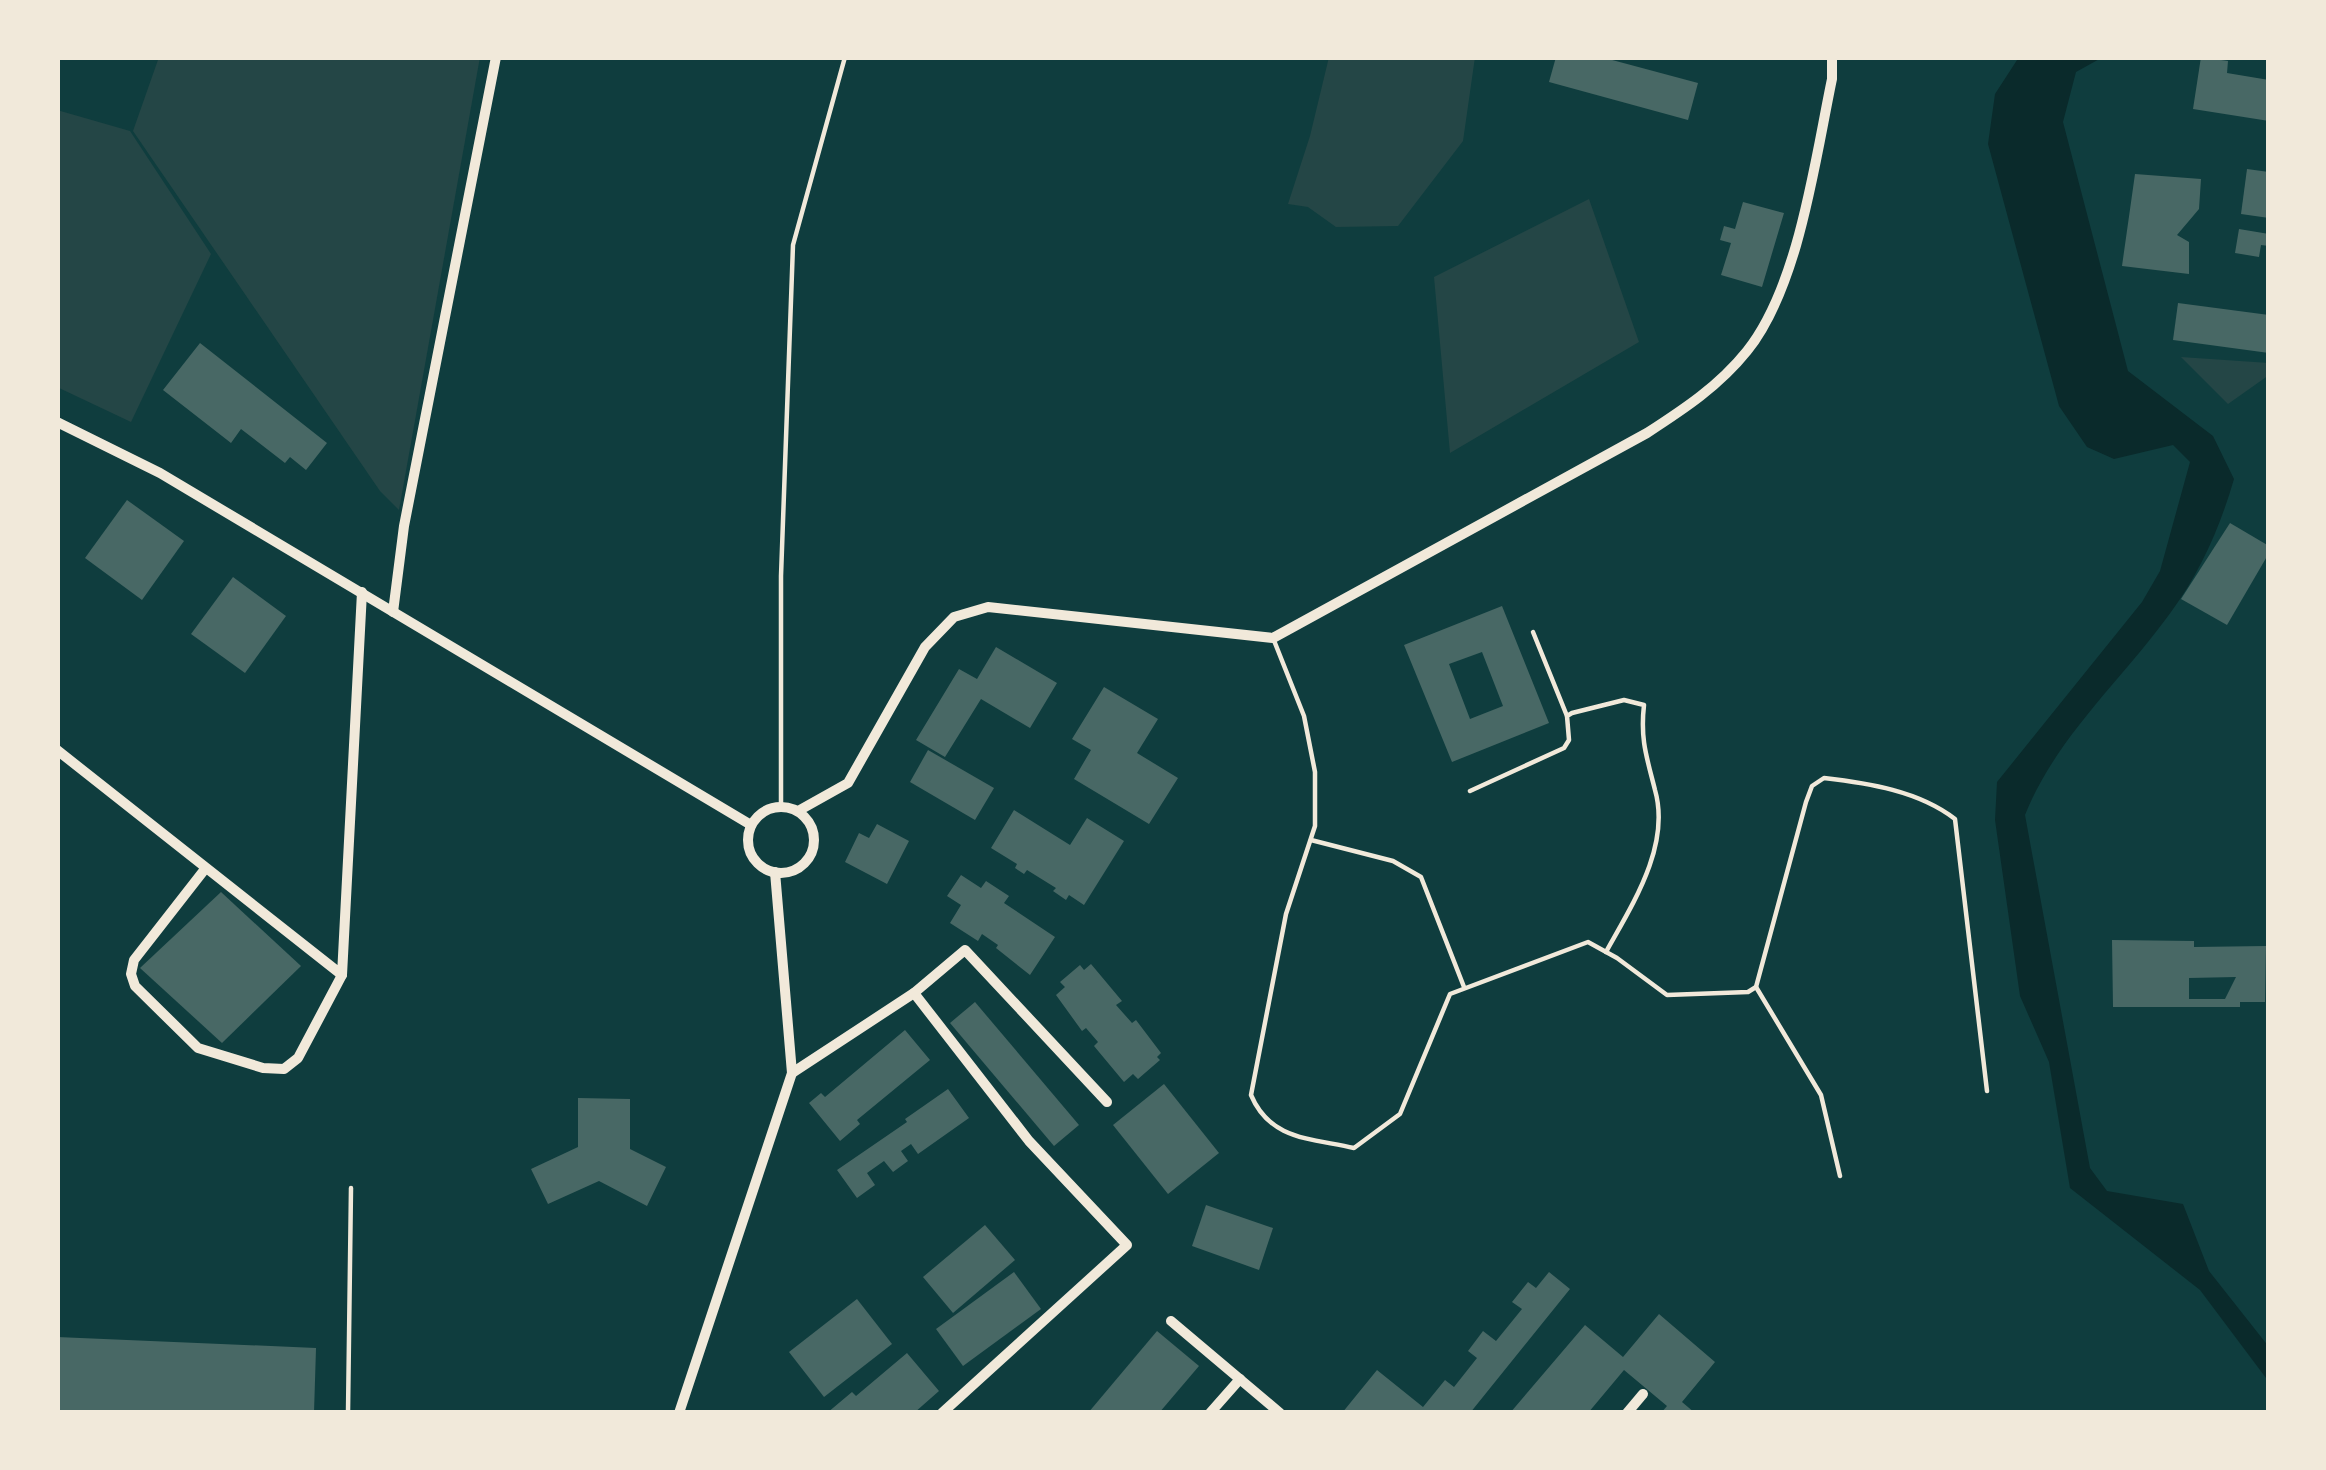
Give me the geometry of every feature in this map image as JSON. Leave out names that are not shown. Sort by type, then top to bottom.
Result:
[{"type":"street","points":[[393,612],[404,526],[496,57]]},
{"type":"street","points":[[798,811],[848,783],[925,647],[954,617],[988,607],[1273,638],[1647,433],[1706,394],[1749,349],[1792,266],[1832,79],[1832,57]]},
{"type":"street","points":[[57,422],[160,473],[751,825]]},
{"type":"street","points":[[205,869],[134,960],[130,974],[135,986],[198,1048],[263,1068],[284,1069],[298,1058],[342,975],[362,592]]},
{"type":"street","points":[[57,750],[342,975]]},
{"type":"street","points":[[781,806],[798,811],[814,832],[812,853],[798,868],[775,872],[758,864],[748,844],[751,825],[760,814],[781,806]]},
{"type":"street","points":[[679,1413],[792,1073],[775,872]]},
{"type":"street","points":[[792,1073],[914,993],[965,950],[1107,1102]]},
{"type":"street","points":[[914,993],[1029,1142],[1127,1245],[942,1413]]},
{"type":"street","points":[[1171,1321],[1280,1413]]},
{"type":"street","points":[[1210,1413],[1240,1379]]},
{"type":"street","points":[[1627,1413],[1643,1394]]},
{"type":"lane","points":[[781,806],[781,576],[794,245],[845,57]]},
{"type":"lane","points":[[1470,791],[1564,748],[1569,740],[1567,716],[1533,632]]},
{"type":"lane","points":[[1273,638],[1304,716],[1315,772],[1311,840],[1286,914],[1251,1094],[1260,1117],[1282,1132],[1354,1148],[1375,1136],[1400,1114],[1450,994],[1588,941],[1667,995],[1748,992],[1756,987],[1812,786],[1824,778],[1874,783],[1942,809],[1955,819],[1987,1091]]},
{"type":"lane","points":[[1567,716],[1624,700],[1644,705],[1646,768],[1657,792],[1657,830],[1647,875],[1606,952]]},
{"type":"lane","points":[[1311,840],[1393,861],[1421,878],[1464,987]]},
{"type":"lane","points":[[1756,987],[1821,1095],[1840,1176]]},
{"type":"lane","points":[[348,1413],[351,1188]]},
{"type":"shaded area","points":[[159,57],[480,57],[399,510],[380,491],[133,131]]},
{"type":"shaded area","points":[[1329,57],[1475,57],[1463,141],[1398,226],[1336,227],[1308,207],[1288,204]]},
{"type":"shaded area","points":[[2019,57],[2103,57],[2076,72],[2063,122],[2128,371],[2213,436],[2234,479],[2192,581],[2072,734],[2025,815],[2090,1168],[2107,1191],[2183,1204],[2209,1271],[2269,1347],[2269,1382],[2200,1290],[2070,1188],[2049,1062],[2020,996],[1995,820],[1997,782],[2142,602],[2160,571],[2190,462],[2173,445],[2114,459],[2087,447],[2059,406],[1988,144],[1995,94]]},
{"type":"shaded area","points":[[57,110],[130,131],[211,254],[131,422],[57,387]]},
{"type":"shaded area","points":[[1589,199],[1639,342],[1450,453],[1434,277]]},
{"type":"shaded area","points":[[2181,357],[2269,363],[2269,375],[2228,404]]},
{"type":"building","points":[[1556,57],[1601,57],[1698,83],[1688,120],[1549,82]]},
{"type":"building","points":[[2201,57],[2228,61],[2227,73],[2269,80],[2269,121],[2193,109]]},
{"type":"building","points":[[2247,169],[2269,172],[2269,218],[2241,214]]},
{"type":"building","points":[[2135,174],[2201,179],[2199,209],[2177,235],[2189,242],[2189,274],[2122,266]]},
{"type":"building","points":[[1743,202],[1784,213],[1762,287],[1721,275],[1731,243],[1720,240],[1724,226],[1735,229]]},
{"type":"building","points":[[2239,229],[2269,234],[2269,246],[2261,245],[2259,257],[2235,253]]},
{"type":"building","points":[[2178,303],[2269,315],[2269,353],[2173,340]]},
{"type":"building","points":[[200,343],[327,443],[306,470],[290,457],[285,463],[241,429],[231,443],[163,390]]},
{"type":"building","points":[[127,500],[184,541],[142,600],[85,558]]},
{"type":"building","points":[[2230,523],[2269,546],[2269,553],[2227,625],[2181,599]]},
{"type":"building","points":[[233,577],[286,616],[245,673],[191,634]]},
{"type":"building","points":[[1502,606],[1549,723],[1452,762],[1404,645]],"holes":[[[1482,652],[1503,706],[1470,719],[1449,664]]]},
{"type":"building","points":[[996,647],[1057,683],[1030,728],[981,699],[945,757],[916,740],[959,669],[977,679]]},
{"type":"building","points":[[1104,687],[1158,719],[1137,753],[1178,778],[1149,824],[1074,779],[1091,750],[1072,739]]},
{"type":"building","points":[[928,750],[994,788],[975,820],[910,782]]},
{"type":"building","points":[[1014,810],[1070,845],[1087,818],[1124,841],[1084,905],[1069,895],[1066,900],[1053,891],[1056,888],[1027,870],[1024,874],[991,848]]},
{"type":"building","points":[[877,824],[909,841],[887,884],[845,862],[859,833],[869,838]]},
{"type":"building","points":[[961,875],[981,888],[986,881],[1009,896],[1004,903],[1055,937],[1030,975],[982,934],[978,941],[950,923],[961,905],[947,896]]},
{"type":"building","points":[[221,892],[301,966],[222,1043],[140,968]]},
{"type":"building","points":[[2112,940],[2194,941],[2194,947],[2266,946],[2265,1002],[2240,1002],[2240,1007],[2113,1007]],"holes":[[[2236,977],[2225,999],[2189,999],[2189,978]]]},
{"type":"building","points":[[1091,964],[1122,1001],[1116,1005],[1132,1023],[1136,1020],[1161,1053],[1160,1060],[1138,1079],[1133,1074],[1124,1082],[1094,1046],[1098,1042],[1086,1028],[1082,1031],[1056,995],[1065,987],[1060,982],[1080,965],[1084,970]]},
{"type":"building","points":[[975,1002],[1079,1125],[1054,1146],[950,1023]]},
{"type":"building","points":[[905,1030],[930,1060],[857,1120],[860,1124],[840,1141],[809,1103],[821,1093],[825,1097]]},
{"type":"building","points":[[1164,1084],[1219,1153],[1168,1194],[1113,1125]]},
{"type":"building","points":[[948,1089],[969,1118],[918,1154],[911,1144],[901,1151],[908,1161],[893,1172],[884,1161],[867,1173],[875,1185],[857,1198],[837,1170]]},
{"type":"building","points":[[578,1098],[630,1099],[630,1149],[666,1167],[647,1206],[599,1181],[548,1204],[531,1169],[578,1147]]},
{"type":"building","points":[[1206,1205],[1273,1228],[1259,1270],[1192,1246]]},
{"type":"building","points":[[985,1225],[1015,1260],[953,1313],[923,1277]]},
{"type":"building","points":[[1014,1272],[1041,1309],[963,1366],[936,1329]]},
{"type":"building","points":[[1549,1272],[1570,1289],[1470,1413],[1342,1413],[1377,1370],[1423,1407],[1445,1380],[1454,1387],[1477,1358],[1468,1351],[1483,1331],[1496,1341],[1522,1309],[1512,1302],[1528,1282],[1536,1288]]},
{"type":"building","points":[[857,1299],[892,1344],[824,1397],[789,1352]]},
{"type":"building","points":[[1659,1314],[1715,1362],[1682,1402],[1695,1413],[1661,1413],[1667,1406],[1624,1370],[1588,1413],[1510,1413],[1585,1325],[1623,1357]]},
{"type":"building","points":[[1157,1331],[1199,1366],[1159,1413],[1088,1413]]},
{"type":"building","points":[[57,1337],[316,1348],[314,1413],[57,1413]]},
{"type":"building","points":[[907,1353],[939,1391],[914,1413],[827,1413],[852,1392],[856,1396]]}]
